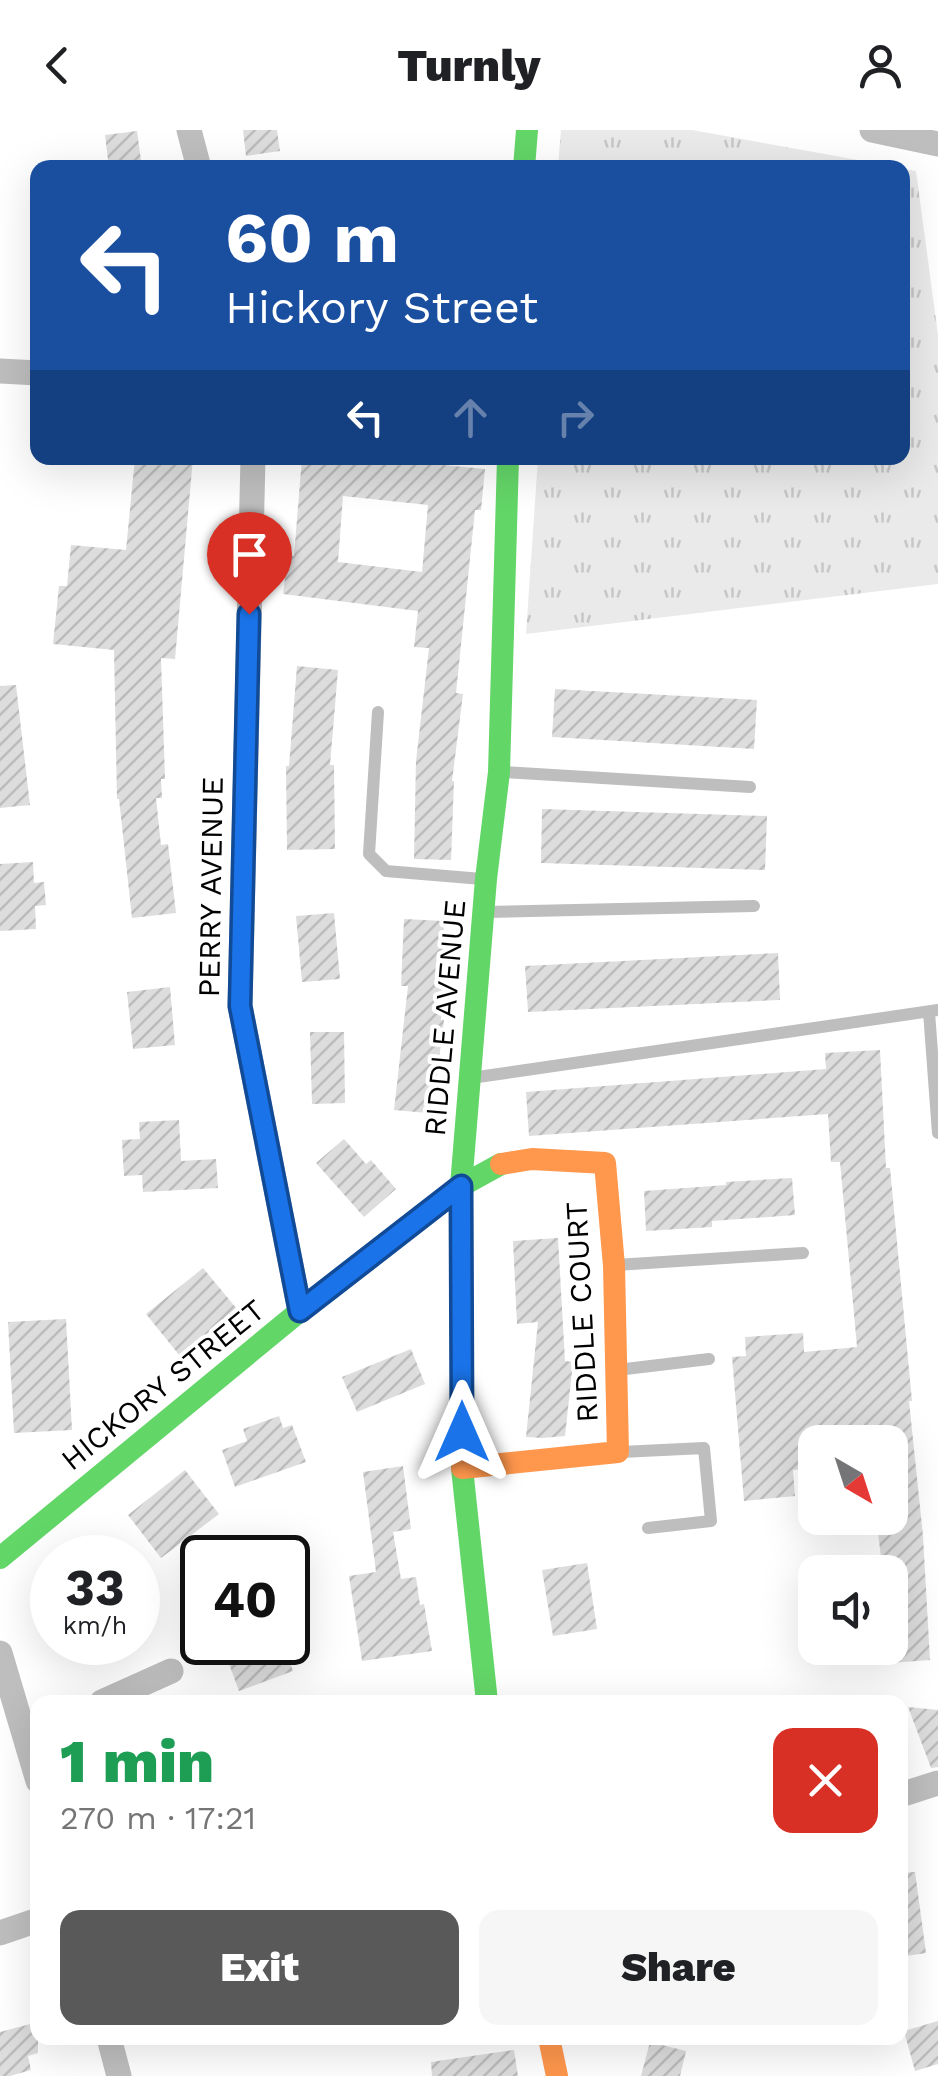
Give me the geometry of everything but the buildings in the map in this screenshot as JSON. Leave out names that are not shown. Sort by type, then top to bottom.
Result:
[{"type":"street","points":[[189,130],[197,160]]},
{"type":"street","points":[[525,160],[527,130]]},
{"type":"street","points":[[872,130],[938,144]]},
{"type":"street","points":[[0,371],[30,373]]},
{"type":"street","name":"PERRY AVENUE","points":[[253,465],[240,1006],[300,1311]]},
{"type":"street","name":"RIDDLE AVENUE","points":[[486,1695],[462,1468],[461,1186],[498,772],[508,465]]},
{"type":"street","name":"RIDDLE COURT","points":[[461,1186],[498,1164],[532,1159],[605,1163],[614,1266],[618,1452],[462,1468]]},
{"type":"street","name":"HICKORY STREET","points":[[0,1558],[300,1311],[461,1186]]},
{"type":"street","points":[[0,1654],[30,1732]]},
{"type":"street","points":[[117,1695],[172,1670]]},
{"type":"street","points":[[908,1792],[938,1782]]},
{"type":"street","points":[[0,1933],[30,1923]]},
{"type":"street","points":[[111,2045],[119,2076]]},
{"type":"street","points":[[550,2045],[557,2076]]},
{"type":"lane","points":[[378,712],[369,854],[386,871],[486,879]]},
{"type":"lane","points":[[498,772],[750,787]]},
{"type":"lane","points":[[484,912],[754,906]]},
{"type":"lane","points":[[470,1078],[934,1011],[938,1132]]},
{"type":"lane","points":[[614,1266],[804,1253]]},
{"type":"lane","points":[[615,1370],[709,1360]]},
{"type":"lane","points":[[618,1452],[704,1448],[710,1521],[648,1528]]},
{"type":"green space","points":[[561,130],[692,130],[858,160],[559,160]]},
{"type":"green space","points":[[910,170],[916,171],[938,335],[938,584],[526,634],[538,465],[910,465]]},
{"type":"traffic: fast","points":[[525,160],[527,130]]},
{"type":"traffic: fast","points":[[486,1695],[462,1468],[461,1186],[486,879],[499,772],[508,465]]},
{"type":"traffic: fast","points":[[0,1558],[300,1311],[461,1186],[501,1164]]},
{"type":"traffic: slow","points":[[462,1468],[618,1452],[614,1266],[605,1163],[532,1159],[501,1164]]},
{"type":"traffic: slow","points":[[550,2045],[557,2076]]},
{"type":"route","points":[[249,614],[240,1006],[300,1311],[461,1186],[462,1432]]}]
